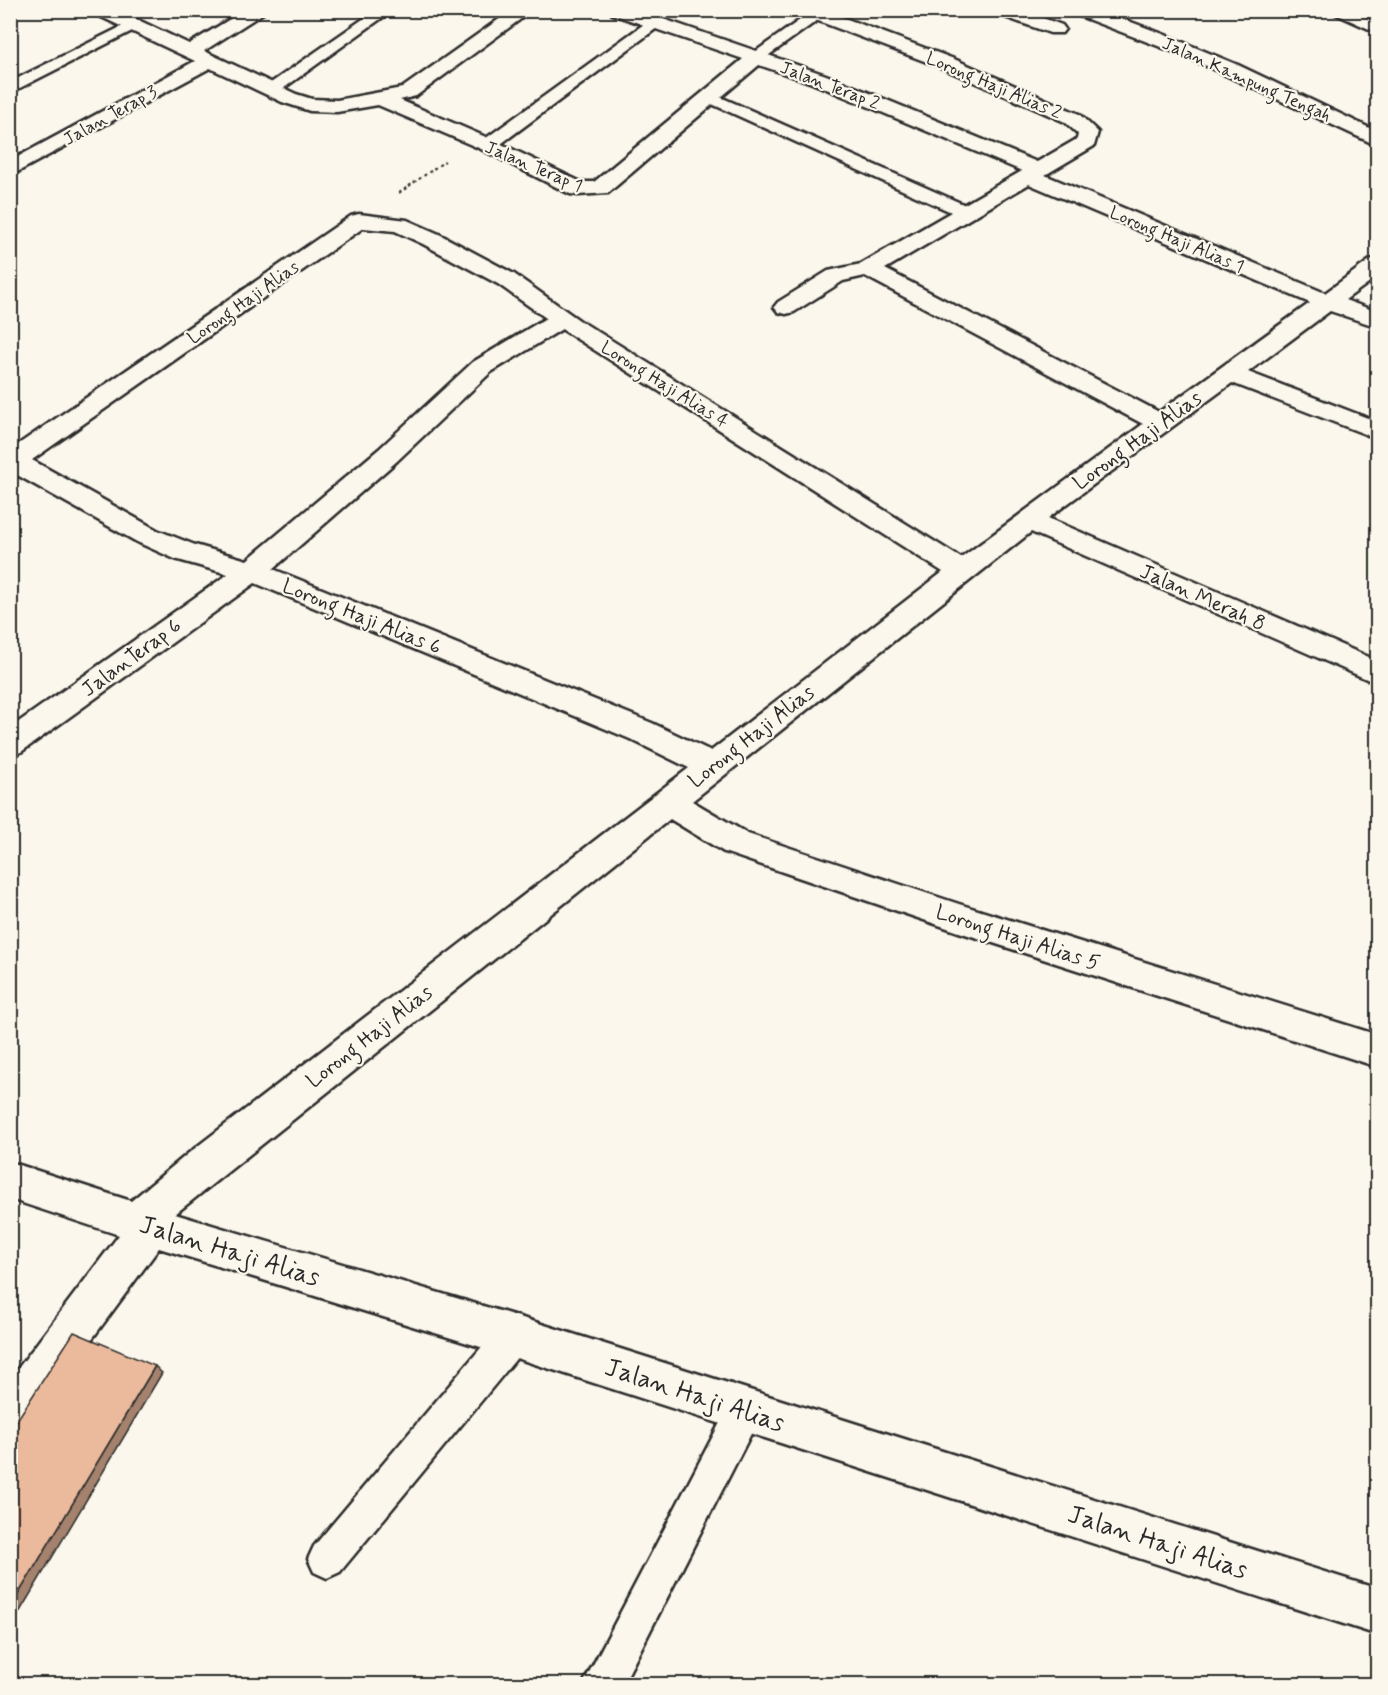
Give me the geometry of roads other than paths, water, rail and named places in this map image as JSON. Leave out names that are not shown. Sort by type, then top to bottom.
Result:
[{"type":"street","points":[[190,52],[259,10]]},
{"type":"street","points":[[118,16],[271,90],[310,105],[337,106],[409,92],[524,10]]},
{"type":"street","name":"Jalan Terap 2","points":[[618,10],[819,79],[1032,173]]},
{"type":"street","points":[[1002,10],[1056,29]]},
{"type":"street","name":"Jalan Kampung Tengah","points":[[1080,10],[1181,49],[1288,96],[1377,140]]},
{"type":"street","name":"Lorong Haji Alias 2","points":[[786,307],[836,276],[868,269],[1087,142],[1088,132],[1072,118],[947,63],[817,12]]},
{"type":"street","name":"Jalan Terap 1","points":[[381,99],[482,143],[578,189],[600,188],[757,57]]},
{"type":"street","name":"Jalan Terap 3","points":[[10,170],[210,61]]},
{"type":"street","name":"Lorong Haji Alias 1","points":[[1032,173],[1327,302],[1377,320]]},
{"type":"street","name":"Lorong Haji Alias","points":[[13,462],[359,221]]},
{"type":"street","name":"Lorong Haji Alias 4","points":[[359,221],[399,225],[431,239],[506,279],[562,318],[962,571]]},
{"type":"street","name":"Lorong Haji Alias","points":[[10,1415],[144,1224],[204,1165],[1028,520],[1377,265]]},
{"type":"street","points":[[868,269],[1160,423]]},
{"type":"street","points":[[252,571],[388,455],[482,367],[562,318]]},
{"type":"street","points":[[1229,373],[1377,431]]},
{"type":"street","name":"Lorong Haji Alias 6","points":[[13,462],[147,536],[185,552],[252,571],[641,731],[713,766]]},
{"type":"street","name":"Jalan Merah 8","points":[[1028,520],[1377,673]]},
{"type":"street","name":"JalanTerap 6","points":[[10,744],[252,571]]},
{"type":"street","name":"Lorong Haji Alias 5","points":[[668,801],[736,843],[959,918],[1377,1051]]},
{"type":"street","name":"Jalan Haji Alias","points":[[10,1180],[144,1224],[513,1336],[1377,1612]]},
{"type":"lane","points":[[271,90],[386,10]]},
{"type":"lane","points":[[1334,10],[1377,29]]},
{"type":"lane","points":[[757,57],[817,12]]},
{"type":"lane","points":[[10,88],[118,16]]},
{"type":"lane","points":[[482,143],[656,22]]},
{"type":"lane","points":[[710,97],[966,212]]},
{"type":"lane","points":[[327,1559],[513,1336]]},
{"type":"lane","points":[[602,1684],[746,1410]]}]
